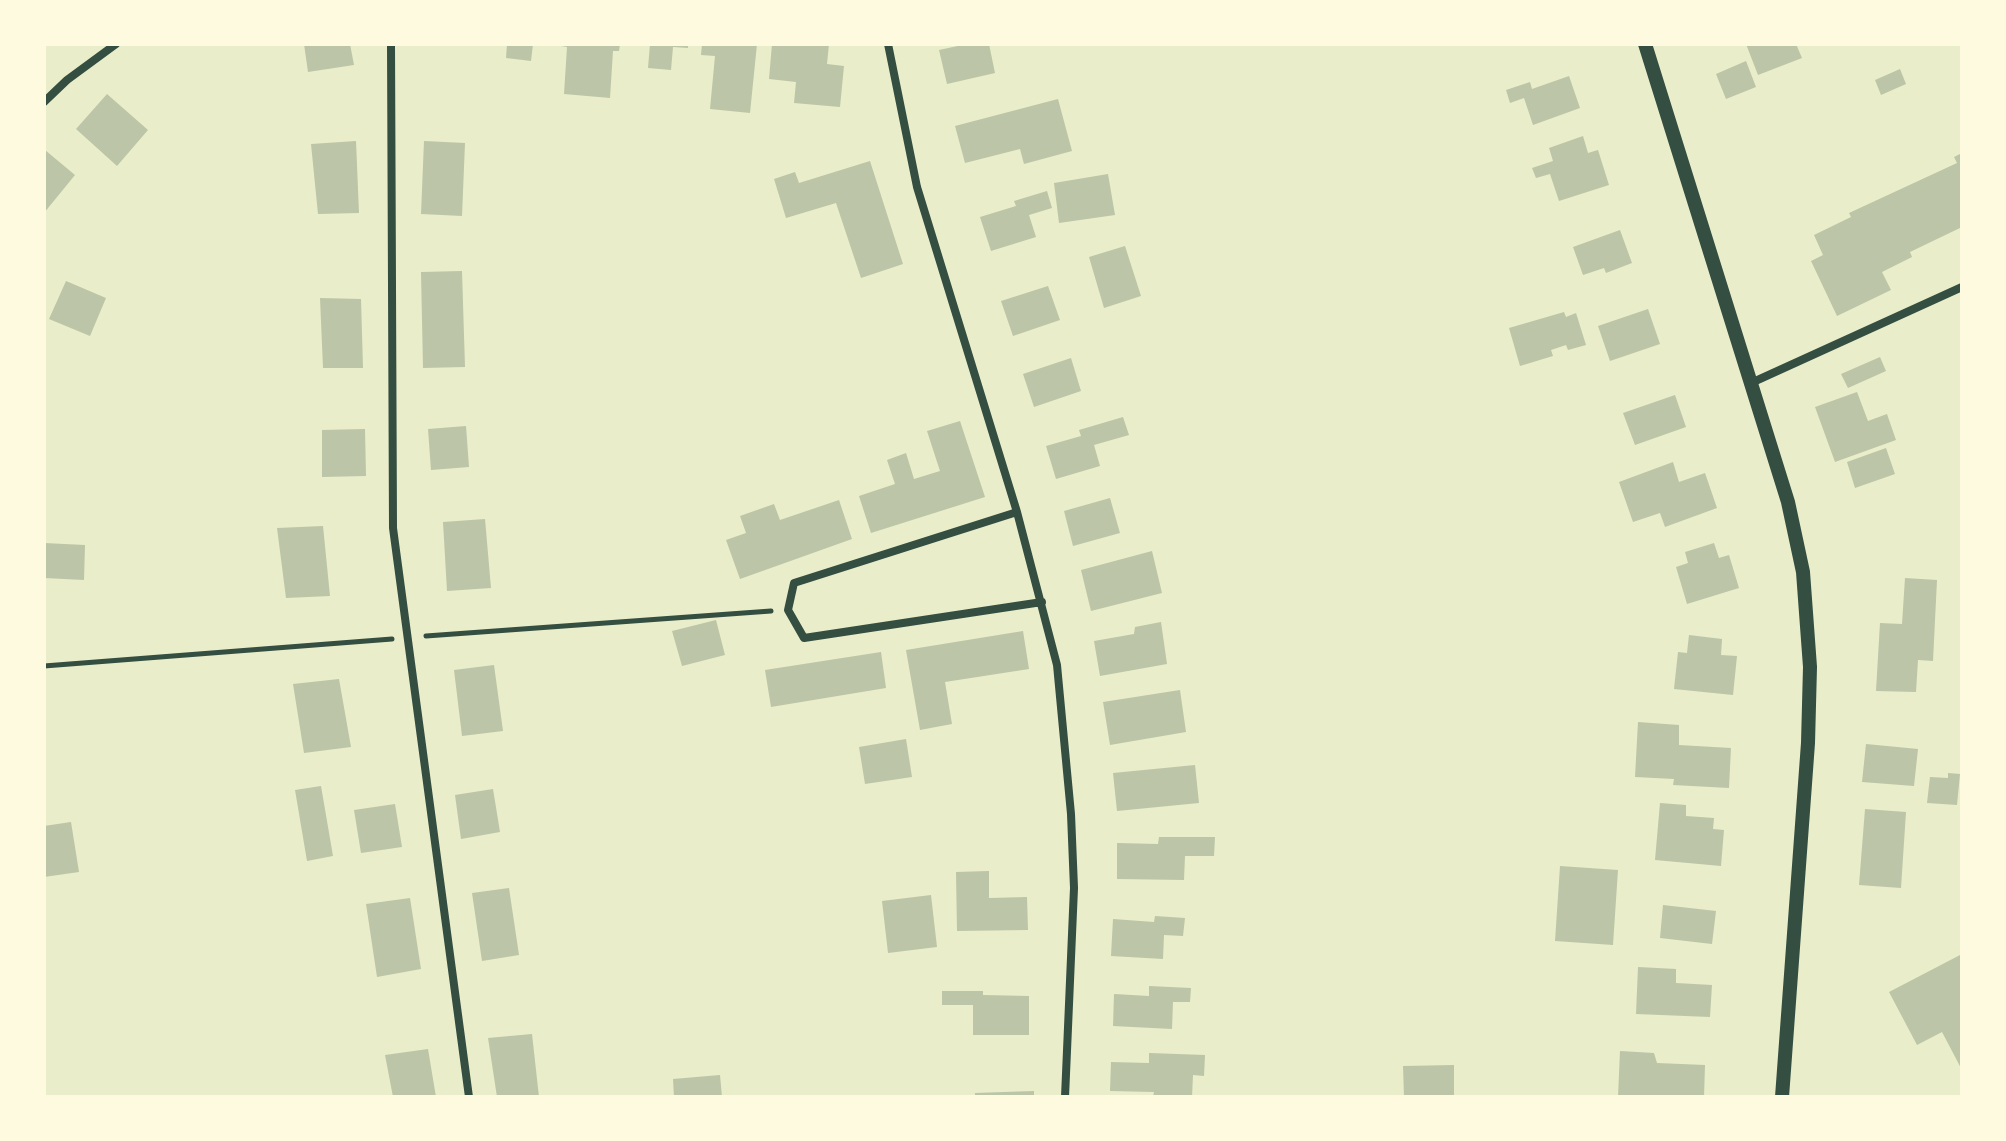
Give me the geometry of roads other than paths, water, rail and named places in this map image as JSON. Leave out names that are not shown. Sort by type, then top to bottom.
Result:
[{"type":"street","points":[[44,102],[67,80],[116,44]]},
{"type":"street","points":[[391,44],[393,528],[469,1097]]},
{"type":"street","points":[[888,44],[917,187],[1017,512],[1057,665],[1071,814],[1074,888],[1065,1097]]},
{"type":"street","points":[[1645,44],[1788,502],[1803,572],[1810,667],[1808,743],[1782,1097]]},
{"type":"street","points":[[1751,383],[1962,287]]},
{"type":"street","points":[[1017,512],[794,583],[788,610],[804,638],[1042,602]]}]
